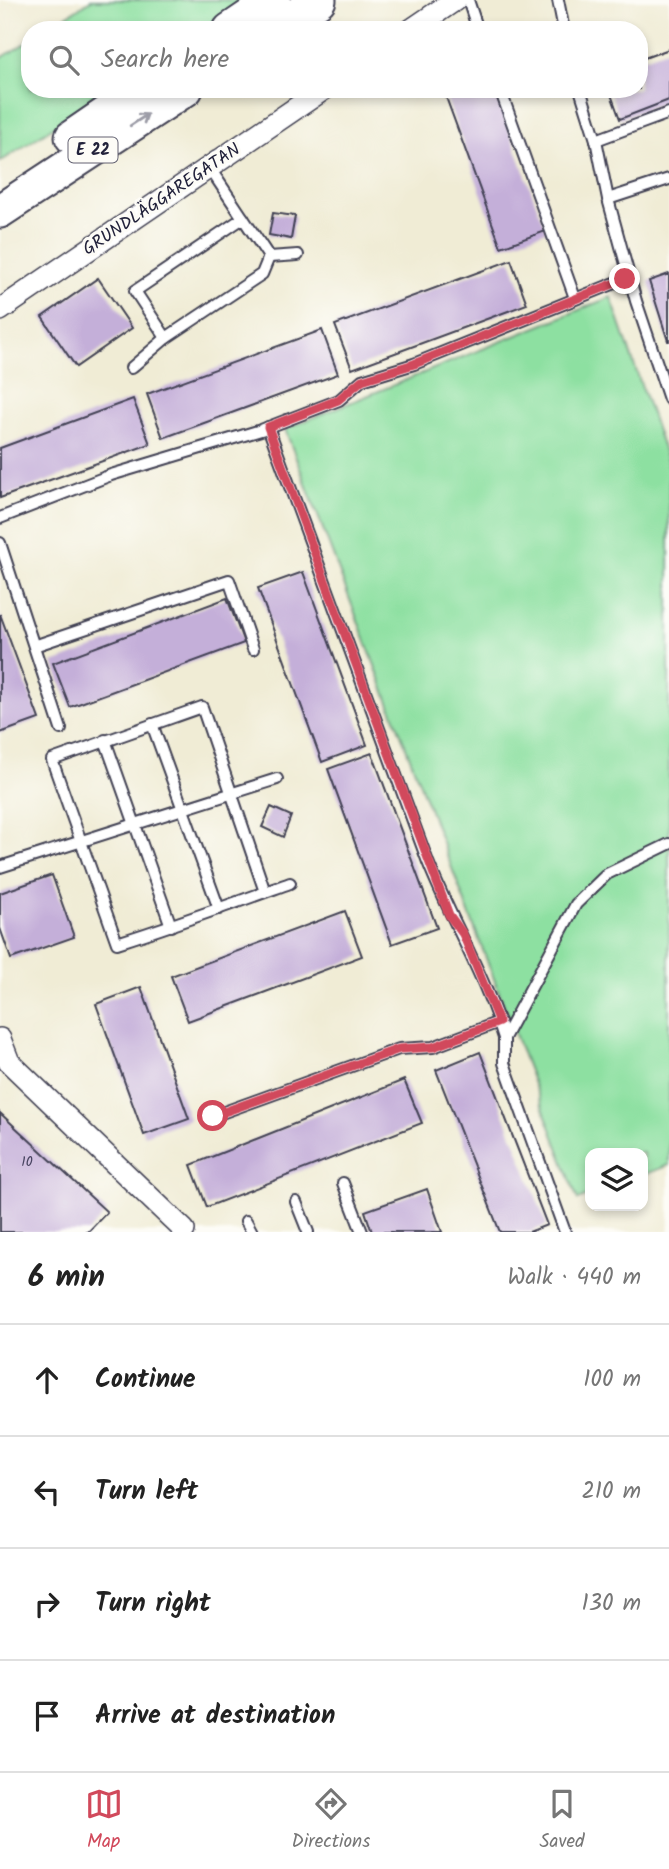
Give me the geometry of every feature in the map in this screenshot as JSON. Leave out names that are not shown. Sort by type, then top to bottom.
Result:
[{"type":"highway","points":[[243,21],[274,0]]},
{"type":"highway","points":[[288,21],[319,0]]},
{"type":"highway","name":"E 22","points":[[0,186],[129,98]]},
{"type":"highway","name":"E 22","points":[[0,211],[172,98]]},
{"type":"street","points":[[424,21],[455,0]]},
{"type":"street","name":"GRUNDLÄGGAREGATAN","points":[[0,310],[311,98]]},
{"type":"street","points":[[0,1039],[9,1062],[186,1231]]},
{"type":"lane","points":[[468,0],[475,21]]},
{"type":"lane","points":[[558,0],[562,21]]},
{"type":"lane","points":[[503,98],[575,298]]},
{"type":"lane","points":[[583,98],[636,300],[669,399]]},
{"type":"lane","points":[[596,140],[669,113]]},
{"type":"lane","points":[[209,167],[269,257]]},
{"type":"lane","points":[[608,199],[669,179]]},
{"type":"lane","points":[[166,338],[135,291],[243,218]]},
{"type":"lane","points":[[269,257],[298,255]]},
{"type":"lane","points":[[131,368],[166,338],[262,274],[269,257]]},
{"type":"lane","points":[[0,518],[111,475],[268,427],[338,400],[362,380],[414,364],[625,279]]},
{"type":"lane","points":[[268,427],[449,915],[463,934],[499,1022],[504,1038],[504,1063],[565,1232]]},
{"type":"lane","points":[[0,543],[61,729]]},
{"type":"lane","points":[[34,646],[229,580],[253,649]]},
{"type":"lane","points":[[265,892],[202,707],[52,760],[117,943],[171,926],[290,883]]},
{"type":"lane","points":[[152,724],[180,808],[219,909]]},
{"type":"lane","points":[[105,740],[137,822],[171,926]]},
{"type":"lane","points":[[0,867],[277,779]]},
{"type":"lane","points":[[504,1038],[576,904],[607,874],[669,844]]},
{"type":"lane","points":[[213,1116],[399,1049],[433,1047],[499,1022]]},
{"type":"lane","points":[[343,1183],[362,1232]]},
{"type":"lane","points":[[296,1202],[308,1232]]},
{"type":"lane","points":[[246,1221],[252,1232]]},
{"type":"green space","points":[[91,0],[246,0],[214,21],[59,21]]},
{"type":"green space","points":[[21,46],[21,98],[97,98],[0,162],[0,59]]},
{"type":"green space","points":[[611,297],[669,466],[669,1165],[648,1173],[648,1148],[585,1148],[585,1197],[578,1200],[285,429]]},
{"type":"building","points":[[669,49],[669,100],[620,119],[612,98],[648,98],[648,57]]},
{"type":"building","points":[[446,98],[497,98],[546,231],[501,247]]},
{"type":"building","points":[[273,213],[295,216],[291,239],[269,235]]},
{"type":"building","points":[[511,260],[527,304],[352,369],[335,325]]},
{"type":"building","points":[[669,274],[669,341],[668,341],[649,281]]},
{"type":"building","points":[[98,278],[132,328],[76,367],[42,317]]},
{"type":"building","points":[[322,330],[338,374],[163,438],[147,394]]},
{"type":"building","points":[[133,399],[150,444],[0,498],[0,448]]},
{"type":"building","points":[[303,572],[367,745],[322,762],[258,588]]},
{"type":"building","points":[[227,598],[244,643],[70,707],[53,663]]},
{"type":"building","points":[[0,614],[39,719],[0,733]]},
{"type":"building","points":[[372,753],[437,928],[392,944],[328,769]]},
{"type":"building","points":[[271,807],[291,816],[283,837],[262,827]]},
{"type":"building","points":[[52,875],[74,937],[11,959],[0,928],[0,893]]},
{"type":"building","points":[[345,911],[362,956],[188,1021],[171,976]]},
{"type":"building","points":[[141,987],[189,1119],[144,1135],[96,1004]]},
{"type":"building","points":[[480,1052],[547,1225],[529,1232],[500,1232],[436,1070]]},
{"type":"building","points":[[404,1080],[422,1123],[207,1207],[191,1165]]},
{"type":"building","points":[[0,1113],[107,1212],[88,1232],[0,1232]]},
{"type":"building","points":[[427,1189],[442,1232],[372,1232],[365,1211]]},
{"type":"route","points":[[213,1116],[399,1049],[433,1047],[499,1022],[463,934],[449,915],[428,862],[397,770],[268,427],[338,400],[362,380],[414,364],[625,279]]}]
